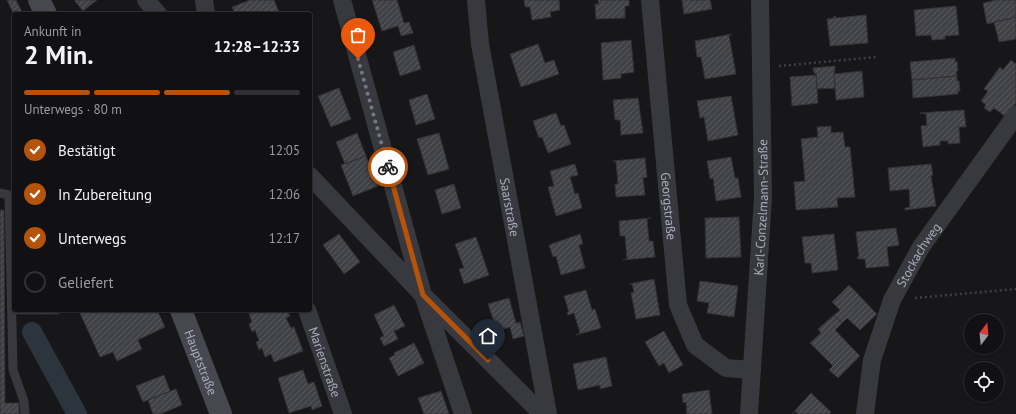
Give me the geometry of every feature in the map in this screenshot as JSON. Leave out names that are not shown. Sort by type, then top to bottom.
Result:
[{"type":"main road","points":[[39,0],[45,12]]},
{"type":"main road","name":"Hauptstraße","points":[[182,312],[221,414]]},
{"type":"street","points":[[146,0],[156,12]]},
{"type":"street","points":[[204,0],[206,12]]},
{"type":"street","points":[[342,0],[423,295],[463,414]]},
{"type":"street","name":"Saarstraße","points":[[476,0],[480,44],[548,414]]},
{"type":"street","name":"Georgstraße","points":[[650,0],[678,305],[695,345],[726,368],[752,370]]},
{"type":"street","name":"Karl-Conzelmann-Straße","points":[[749,414],[763,198],[759,0]]},
{"type":"street","name":"Stockachweg","points":[[865,414],[872,360],[892,300],[921,247],[1016,115]]},
{"type":"street","points":[[312,178],[423,295],[542,414]]},
{"type":"street","name":"Marienstraße","points":[[308,312],[343,414]]},
{"type":"lane","points":[[0,193],[9,195],[12,258],[12,370],[24,401],[25,414]]},
{"type":"path","points":[[761,67],[876,57]]},
{"type":"path","points":[[892,300],[1016,290]]},
{"type":"building","points":[[7,0],[16,0],[22,12],[13,12]]},
{"type":"building","points":[[74,0],[97,0],[83,11]]},
{"type":"building","points":[[250,0],[274,0],[279,12],[234,12],[232,7]]},
{"type":"building","points":[[372,0],[397,0],[404,23],[409,22],[413,33],[401,36],[398,26],[382,31]]},
{"type":"building","points":[[524,0],[559,0],[560,10],[550,12],[551,17],[532,20],[530,7],[525,7]]},
{"type":"building","points":[[598,0],[629,0],[629,6],[625,6],[625,18],[596,19],[595,4],[599,4]]},
{"type":"building","points":[[682,0],[710,0],[712,9],[684,14]]},
{"type":"building","points":[[996,0],[1016,0],[1016,17],[987,24],[983,3]]},
{"type":"building","points":[[956,6],[959,35],[945,36],[945,39],[932,40],[931,35],[916,36],[914,10]]},
{"type":"building","points":[[866,15],[868,43],[830,46],[827,19],[834,18],[834,16],[836,18]]},
{"type":"building","points":[[1016,17],[1016,39],[999,42],[994,22]]},
{"type":"building","points":[[732,34],[729,36],[736,74],[705,79],[701,57],[697,57],[695,41]]},
{"type":"building","points":[[631,40],[634,72],[621,74],[621,78],[603,80],[601,43]]},
{"type":"building","points":[[538,44],[545,63],[554,60],[559,74],[521,87],[510,54]]},
{"type":"building","points":[[414,45],[421,69],[400,76],[393,52]]},
{"type":"building","points":[[955,58],[955,62],[957,61],[957,76],[912,80],[910,62]]},
{"type":"building","points":[[1011,60],[1016,64],[1016,103],[1006,117],[994,108],[990,112],[984,108],[986,105],[981,101],[988,91],[984,89],[1000,67],[1003,70]]},
{"type":"building","points":[[835,66],[835,88],[817,89],[816,73],[814,73],[813,68]]},
{"type":"building","points":[[862,71],[864,97],[836,100],[834,74]]},
{"type":"building","points":[[816,75],[818,103],[792,106],[790,77]]},
{"type":"building","points":[[957,76],[960,91],[958,91],[958,94],[913,98],[912,80]]},
{"type":"building","points":[[339,88],[351,119],[331,127],[318,96]]},
{"type":"building","points":[[427,94],[435,119],[416,125],[409,100]]},
{"type":"building","points":[[731,96],[738,135],[708,141],[704,117],[700,118],[697,101]]},
{"type":"building","points":[[638,98],[643,133],[620,135],[620,120],[615,120],[613,100]]},
{"type":"building","points":[[964,110],[966,127],[959,127],[960,143],[948,144],[948,141],[940,141],[940,145],[923,147],[921,126],[927,125],[926,114],[920,113]]},
{"type":"building","points":[[556,113],[561,126],[564,125],[571,144],[548,153],[542,137],[539,138],[533,121]]},
{"type":"building","points":[[831,126],[831,133],[843,132],[845,147],[850,147],[855,197],[837,198],[838,207],[796,210],[794,182],[805,181],[801,139],[818,137],[817,127]]},
{"type":"building","points":[[357,133],[366,156],[345,164],[336,142]]},
{"type":"building","points":[[439,133],[449,169],[428,175],[417,139]]},
{"type":"building","points":[[366,156],[378,186],[353,196],[341,165]]},
{"type":"building","points":[[731,157],[735,178],[738,178],[741,197],[716,201],[713,178],[710,179],[707,161]]},
{"type":"building","points":[[645,158],[647,177],[643,178],[645,195],[616,197],[615,184],[618,184],[616,162],[613,161]]},
{"type":"building","points":[[575,164],[578,175],[570,177],[575,194],[578,193],[582,208],[556,216],[548,187],[554,186],[550,171]]},
{"type":"building","points":[[931,164],[933,175],[931,176],[936,206],[905,210],[905,208],[910,207],[909,189],[890,191],[888,168]]},
{"type":"building","points":[[454,184],[461,208],[442,214],[435,190]]},
{"type":"building","points":[[0,210],[4,210],[5,403],[19,403],[19,414],[0,414]]},
{"type":"building","points":[[739,217],[741,257],[706,258],[705,218]]},
{"type":"building","points":[[651,218],[647,219],[649,241],[653,241],[655,257],[623,260],[627,259],[625,236],[620,236],[619,221]]},
{"type":"building","points":[[896,228],[899,245],[887,247],[889,266],[866,268],[865,259],[858,259],[857,257],[859,257],[856,232]]},
{"type":"building","points":[[339,234],[360,262],[344,274],[323,245]]},
{"type":"building","points":[[580,234],[583,244],[579,245],[585,268],[561,275],[556,256],[553,257],[549,245]]},
{"type":"building","points":[[834,234],[838,270],[812,273],[811,263],[805,263],[802,237]]},
{"type":"building","points":[[476,237],[489,275],[464,284],[459,269],[464,268],[455,244]]},
{"type":"building","points":[[654,279],[660,315],[636,319],[631,293],[634,292],[632,284],[629,284]]},
{"type":"building","points":[[700,281],[738,286],[734,317],[707,313],[709,303],[697,301]]},
{"type":"building","points":[[849,285],[877,314],[860,330],[847,318],[842,323],[834,315],[840,310],[832,302]]},
{"type":"building","points":[[586,290],[592,310],[595,309],[601,328],[576,335],[580,333],[574,313],[568,315],[567,313],[569,312],[564,296]]},
{"type":"building","points":[[509,298],[516,323],[520,322],[524,336],[513,339],[510,327],[497,331],[488,304]]},
{"type":"building","points":[[394,305],[405,326],[394,331],[398,339],[384,346],[380,338],[384,336],[374,315]]},
{"type":"building","points":[[14,312],[59,312],[59,314],[13,314]]},
{"type":"building","points":[[79,312],[158,312],[165,327],[138,340],[142,349],[117,361],[113,352],[100,357]]},
{"type":"building","points":[[255,312],[288,312],[290,316],[286,318],[291,328],[294,327],[303,351],[274,362],[271,354],[265,357],[262,348],[259,350],[256,342],[259,341],[255,330],[252,332],[249,324],[252,322],[249,314]]},
{"type":"building","points":[[834,315],[842,323],[835,330],[860,356],[838,378],[829,370],[833,366],[810,343],[821,333],[818,329]]},
{"type":"building","points":[[664,331],[683,365],[669,373],[664,363],[659,366],[645,342]]},
{"type":"building","points":[[414,343],[424,363],[398,376],[389,358],[395,355],[394,353]]},
{"type":"building","points":[[606,357],[612,386],[600,389],[600,385],[578,390],[573,364]]},
{"type":"building","points":[[303,370],[308,384],[314,382],[322,406],[312,410],[311,406],[289,413],[278,378]]},
{"type":"building","points":[[164,375],[170,391],[143,402],[136,386]]},
{"type":"building","points":[[176,389],[182,405],[160,414],[153,414],[148,400]]},
{"type":"building","points":[[709,390],[712,414],[687,414],[686,402],[683,403],[682,394]]},
{"type":"building","points":[[441,391],[449,414],[424,414],[418,398]]},
{"type":"building","points":[[811,393],[831,412],[829,414],[798,414],[795,411],[792,414]]},
{"type":"waterway","points":[[32,332],[77,414]]},
{"type":"way so far","points":[[358,59],[388,167]]},
{"type":"route","points":[[388,167],[423,295],[488,360]]}]
